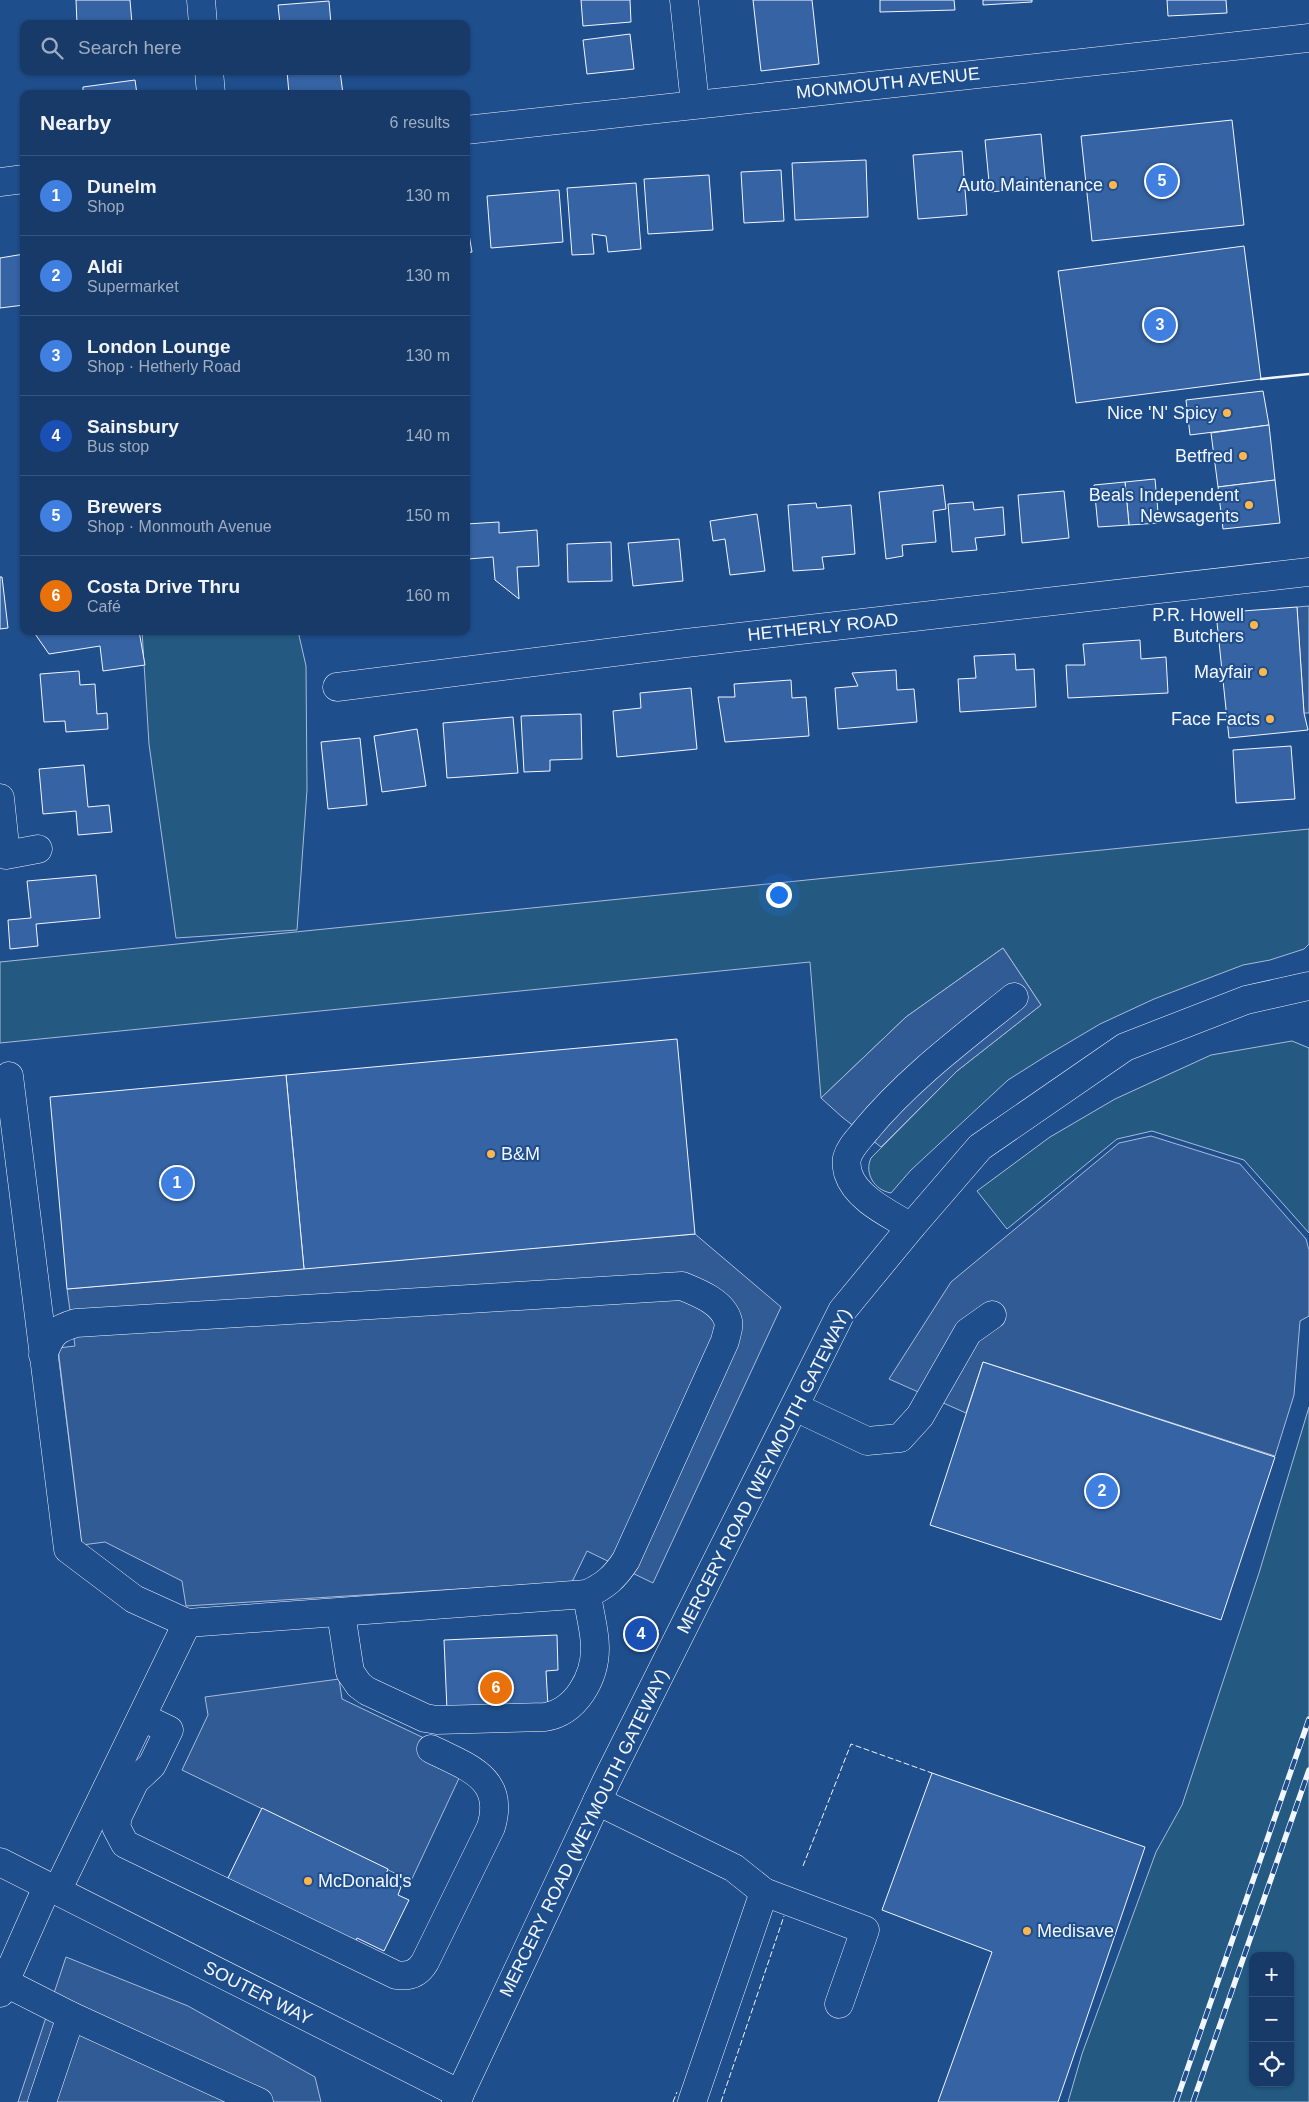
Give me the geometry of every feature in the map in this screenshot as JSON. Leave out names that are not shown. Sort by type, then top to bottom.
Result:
[{"type":"street","points":[[200,0],[202,20]]},
{"type":"street","points":[[684,0],[695,104]]},
{"type":"street","name":"MONMOUTH AVENUE","points":[[470,130],[1309,38]]},
{"type":"street","points":[[209,75],[211,90]]},
{"type":"street","points":[[0,182],[20,180]]},
{"type":"street","name":"HETHERLY ROAD","points":[[336,687],[686,643],[1309,572]]},
{"type":"street","points":[[0,798],[6,855],[38,849]]},
{"type":"street","name":"MERCERY ROAD (WEYMOUTH GATEWAY)","points":[[458,2098],[597,1801],[842,1311],[980,1147],[1125,1047],[1246,1000],[1309,986]]},
{"type":"street","points":[[911,1227],[866,1197],[852,1184],[847,1160],[851,1149],[884,1109],[932,1063],[1014,997]]},
{"type":"street","points":[[8,1076],[43,1355],[68,1549],[134,1600],[188,1623],[586,1594],[603,1587],[616,1576],[626,1560],[725,1341],[729,1323],[712,1301],[700,1293],[682,1286],[76,1323],[59,1328],[49,1338],[43,1355]]},
{"type":"street","points":[[795,1408],[867,1440],[900,1438],[920,1416],[968,1332],[992,1315]]},
{"type":"street","points":[[341,1613],[350,1672],[359,1685],[367,1691],[426,1718],[437,1720],[545,1717],[556,1715],[566,1710],[578,1699],[594,1666],[595,1645],[586,1594]]},
{"type":"street","points":[[188,1623],[2,1987],[71,2016],[259,2102]]},
{"type":"street","points":[[142,1716],[169,1730],[152,1765],[135,1781],[118,1816],[116,1827],[125,1844],[396,1975],[410,1975],[421,1968],[491,1827],[495,1805],[492,1793],[486,1782],[477,1772],[430,1749]]},
{"type":"street","points":[[597,1801],[734,1868],[764,1892],[865,1930],[839,2004]]},
{"type":"street","name":"SOUTER WAY","points":[[0,1862],[458,2098]]},
{"type":"street","points":[[692,2102],[764,1892]]},
{"type":"street","points":[[42,2102],[71,2016]]},
{"type":"shaded area","points":[[1309,606],[1309,713],[1304,713],[1297,607]]},
{"type":"shaded area","points":[[142,635],[299,635],[306,666],[307,790],[297,930],[176,938],[149,744]]},
{"type":"shaded area","points":[[1309,829],[1309,944],[1304,949],[1270,960],[1243,965],[1154,999],[1100,1024],[1008,1080],[911,1170],[891,1193],[875,1185],[872,1180],[869,1169],[871,1158],[957,1071],[1041,1005],[1003,948],[906,1017],[821,1098],[810,962],[0,1043],[0,962]]},
{"type":"shaded area","points":[[1003,948],[1041,1005],[957,1071],[881,1147],[821,1098],[906,1017]]},
{"type":"shaded area","points":[[1292,1041],[1309,1048],[1309,1233],[1244,1160],[1152,1131],[1117,1139],[1007,1229],[977,1191],[1050,1137],[1115,1099],[1211,1055]]},
{"type":"shaded area","points":[[1151,1136],[1240,1164],[1306,1239],[1309,1250],[1309,1316],[1300,1321],[1294,1395],[1275,1456],[983,1362],[966,1413],[889,1379],[951,1282],[1119,1143]]},
{"type":"shaded area","points":[[695,1234],[781,1307],[653,1583],[587,1551],[572,1582],[186,1606],[182,1581],[105,1542],[82,1545],[58,1348],[75,1346],[67,1289]]},
{"type":"shaded area","points":[[1309,1407],[1309,2102],[1068,2102],[1082,2054],[1156,1852],[1182,1805],[1259,1573]]},
{"type":"shaded area","points":[[339,1679],[342,1699],[468,1759],[411,1881],[182,1770],[208,1715],[205,1697]]},
{"type":"shaded area","points":[[66,1957],[188,2006],[315,2077],[321,2102],[18,2102]]},
{"type":"building","points":[[76,0],[130,0],[132,20],[77,20]]},
{"type":"building","points":[[581,0],[630,0],[631,22],[583,26]]},
{"type":"building","points":[[753,0],[812,0],[819,64],[761,71]]},
{"type":"building","points":[[880,0],[954,0],[955,10],[880,12]]},
{"type":"building","points":[[983,0],[1032,0],[1032,2],[983,5]]},
{"type":"building","points":[[1167,0],[1226,0],[1227,13],[1168,16]]},
{"type":"building","points":[[329,1],[331,20],[280,20],[278,5]]},
{"type":"building","points":[[630,34],[634,69],[587,74],[583,40]]},
{"type":"building","points":[[287,75],[341,75],[342,90],[289,90]]},
{"type":"building","points":[[135,80],[136,90],[83,90],[83,87]]},
{"type":"building","points":[[1232,120],[1244,225],[1092,241],[1081,136]]},
{"type":"building","points":[[1041,134],[1046,187],[990,192],[985,140]]},
{"type":"building","points":[[962,151],[967,215],[918,219],[913,155]]},
{"type":"building","points":[[866,160],[868,217],[795,220],[792,163]]},
{"type":"building","points":[[781,170],[784,221],[744,223],[741,172]]},
{"type":"building","points":[[709,175],[713,230],[648,234],[644,179]]},
{"type":"building","points":[[636,183],[641,249],[608,252],[606,236],[592,234],[594,254],[572,255],[567,188]]},
{"type":"building","points":[[559,190],[563,242],[491,248],[487,196]]},
{"type":"building","points":[[1244,246],[1261,379],[1076,403],[1058,271]]},
{"type":"building","points":[[20,255],[20,306],[0,308],[0,258]]},
{"type":"building","name":"Nice 'N' Spicy","points":[[1263,391],[1269,425],[1190,435],[1186,400]]},
{"type":"building","name":"Betfred","points":[[1269,425],[1275,480],[1218,487],[1211,433]]},
{"type":"building","points":[[1155,479],[1159,523],[1129,525],[1125,482]]},
{"type":"building","name":"Beals Independent Newsagents","points":[[1275,480],[1280,523],[1223,529],[1218,487]]},
{"type":"building","points":[[1125,482],[1129,525],[1098,527],[1094,485]]},
{"type":"building","points":[[943,485],[946,509],[933,511],[936,542],[902,545],[903,556],[886,559],[879,492]]},
{"type":"building","points":[[1064,491],[1069,538],[1022,543],[1018,495]]},
{"type":"building","points":[[973,502],[974,510],[1003,507],[1005,535],[975,538],[977,550],[952,552],[948,504]]},
{"type":"building","points":[[816,503],[817,508],[851,505],[855,554],[822,557],[824,569],[793,571],[788,505]]},
{"type":"building","points":[[757,514],[765,571],[730,575],[725,539],[713,541],[710,521]]},
{"type":"building","points":[[499,522],[499,533],[537,530],[539,566],[517,567],[519,599],[495,580],[493,557],[470,559],[470,524]]},
{"type":"building","points":[[679,539],[683,581],[633,586],[628,543]]},
{"type":"building","points":[[611,542],[612,581],[568,582],[567,544]]},
{"type":"building","points":[[0,577],[2,577],[8,628],[0,629]]},
{"type":"building","points":[[1297,607],[1304,713],[1308,730],[1229,738],[1216,613]]},
{"type":"building","points":[[36,635],[140,635],[145,665],[103,671],[100,646],[49,654]]},
{"type":"building","points":[[1140,640],[1141,659],[1166,657],[1168,693],[1068,698],[1066,665],[1085,665],[1083,644]]},
{"type":"building","points":[[1015,654],[1016,670],[1034,669],[1036,707],[960,712],[958,679],[976,678],[974,656]]},
{"type":"building","points":[[896,670],[897,690],[914,689],[917,722],[838,729],[835,688],[858,686],[852,673]]},
{"type":"building","points":[[79,671],[80,685],[95,684],[97,714],[107,713],[108,729],[66,732],[65,721],[44,722],[40,674]]},
{"type":"building","points":[[791,680],[792,698],[806,697],[809,736],[725,742],[718,697],[735,697],[734,684]]},
{"type":"building","points":[[691,688],[697,749],[617,757],[613,711],[641,708],[640,693]]},
{"type":"building","points":[[581,714],[582,759],[550,760],[550,771],[524,772],[521,716]]},
{"type":"building","points":[[513,717],[518,773],[447,778],[443,723]]},
{"type":"building","points":[[417,729],[426,786],[382,792],[374,736]]},
{"type":"building","points":[[360,738],[367,805],[328,809],[321,742]]},
{"type":"building","points":[[1291,746],[1295,799],[1236,803],[1233,750]]},
{"type":"building","points":[[84,765],[88,807],[109,805],[112,832],[78,835],[76,811],[43,814],[39,769]]},
{"type":"building","points":[[96,875],[100,918],[36,924],[38,946],[10,949],[8,920],[31,918],[27,881]]},
{"type":"building","name":"B&M","points":[[677,1039],[695,1234],[304,1269],[286,1075]]},
{"type":"building","points":[[286,1075],[304,1269],[67,1289],[50,1097]]},
{"type":"building","points":[[983,1362],[1275,1457],[1221,1620],[930,1525]]},
{"type":"building","points":[[557,1635],[558,1670],[546,1671],[548,1706],[447,1710],[444,1640]]},
{"type":"building","name":"Medisave","points":[[932,1773],[1145,1847],[1058,2102],[938,2102],[992,1952],[882,1910]]},
{"type":"building","name":"McDonald's","points":[[262,1808],[388,1869],[384,1879],[401,1887],[398,1895],[409,1900],[384,1951],[357,1938],[353,1946],[225,1884]]},
{"type":"railway","points":[[1176,2102],[1309,1719]]},
{"type":"railway","points":[[1193,2102],[1309,1770]]},
{"type":"fence","points":[[803,1866],[851,1744],[932,1773]]},
{"type":"fence","points":[[721,2102],[784,1916]]},
{"type":"fence","points":[[673,2102],[677,2092]]},
{"type":"wall","points":[[1261,379],[1309,374]]},
{"type":"place","name":"Brewers","points":[[1162,181]]},
{"type":"place","name":"Auto Maintenance","points":[[1113,185]]},
{"type":"place","name":"London Lounge","points":[[1160,325]]},
{"type":"place","name":"Nice 'N' Spicy","points":[[1227,413]]},
{"type":"place","name":"Betfred","points":[[1243,456]]},
{"type":"place","name":"Beals Independent Newsagents","points":[[1249,505]]},
{"type":"place","name":"P.R. Howell Butchers","points":[[1254,625]]},
{"type":"place","name":"Mayfair","points":[[1263,672]]},
{"type":"place","name":"Face Facts","points":[[1270,719]]},
{"type":"place","name":"B&M","points":[[491,1154]]},
{"type":"place","name":"Dunelm","points":[[177,1183]]},
{"type":"place","name":"Aldi","points":[[1102,1491]]},
{"type":"place","name":"Sainsbury","points":[[641,1634]]},
{"type":"place","name":"Costa Drive Thru","points":[[496,1688]]},
{"type":"place","name":"McDonald's","points":[[308,1881]]},
{"type":"place","name":"Medisave","points":[[1027,1931]]}]
